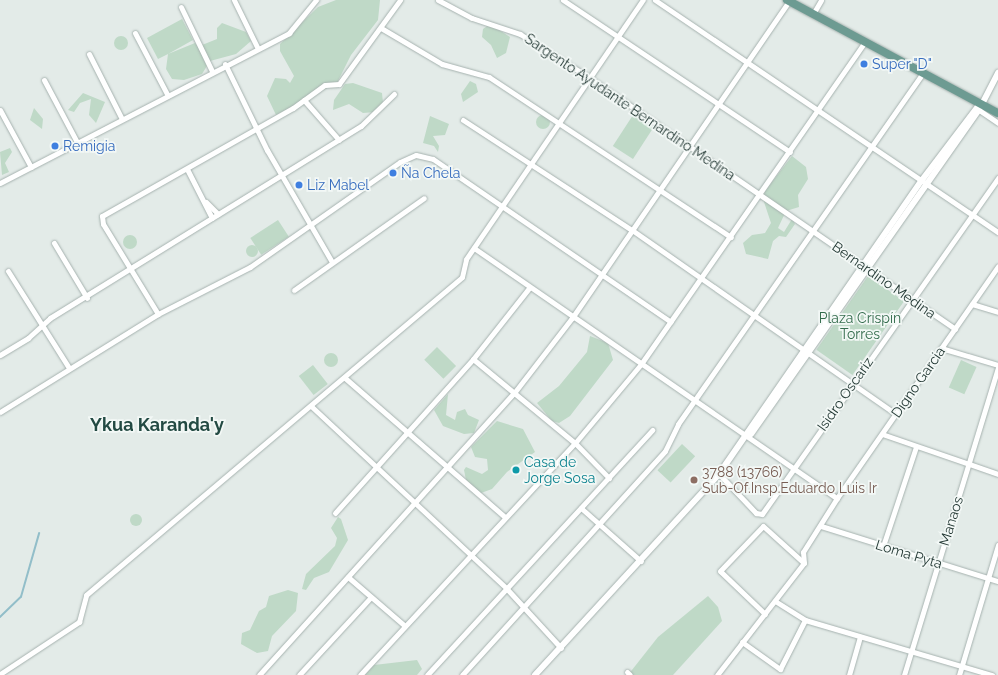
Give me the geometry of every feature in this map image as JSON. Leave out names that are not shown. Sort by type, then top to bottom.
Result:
[{"type":"main road","points":[[788,1],[923,73],[998,119]]},
{"type":"street","points":[[234,0],[258,47]]},
{"type":"street","points":[[0,184],[167,94],[258,47],[289,33],[316,0]]},
{"type":"street","points":[[158,314],[103,224],[102,216],[257,129],[325,85],[339,84],[400,0]]},
{"type":"street","name":"Sargento Ayudante Bernardino Medina","points":[[438,0],[472,18],[520,34],[590,78],[814,230]]},
{"type":"street","points":[[563,0],[619,36],[790,152]]},
{"type":"street","points":[[0,674],[79,622],[86,595],[345,378],[462,277],[464,262],[643,0]]},
{"type":"street","points":[[655,0],[748,61],[998,232]]},
{"type":"street","points":[[813,14],[821,0]]},
{"type":"street","points":[[259,675],[447,470],[514,393],[572,318],[788,1]]},
{"type":"street","points":[[181,7],[212,71]]},
{"type":"street","points":[[381,28],[442,64],[490,77],[560,122],[731,237]]},
{"type":"street","points":[[135,33],[167,94]]},
{"type":"street","points":[[360,675],[505,517],[575,444],[641,364],[820,110],[865,42]]},
{"type":"street","points":[[89,54],[122,119]]},
{"type":"street","points":[[225,64],[282,176],[310,227],[332,262]]},
{"type":"street","points":[[462,675],[665,451],[695,401],[923,73]]},
{"type":"street","points":[[535,675],[641,561],[719,474],[925,182],[980,107],[998,73]]},
{"type":"street","points":[[44,80],[77,142]]},
{"type":"street","points":[[0,355],[42,325],[339,140],[382,110],[394,94]]},
{"type":"street","points":[[304,100],[339,140]]},
{"type":"street","points":[[0,110],[31,167]]},
{"type":"street","points":[[463,120],[632,230],[896,414]]},
{"type":"street","points":[[0,412],[158,314],[250,267],[310,227],[400,162],[416,155],[433,159],[671,322]]},
{"type":"street","points":[[187,169],[212,218]]},
{"type":"street","name":"Isidro Oscariz","points":[[719,474],[756,513],[762,514],[998,178]]},
{"type":"street","points":[[294,290],[424,198]]},
{"type":"street","points":[[205,202],[218,214]]},
{"type":"street","name":"Bernardino Medina","points":[[814,230],[865,267],[955,328]]},
{"type":"street","points":[[54,243],[87,298]]},
{"type":"street","points":[[474,248],[572,318],[838,498]]},
{"type":"street","name":"Digno Garcia","points":[[804,563],[803,553],[838,498],[998,266]]},
{"type":"street","points":[[8,271],[69,368]]},
{"type":"street","points":[[335,513],[473,359],[529,288]]},
{"type":"street","points":[[972,304],[998,312]]},
{"type":"street","points":[[941,348],[998,366]]},
{"type":"street","points":[[473,359],[575,444],[609,478]]},
{"type":"street","name":"Manaos","points":[[904,675],[998,366]]},
{"type":"street","points":[[345,378],[447,470],[505,517]]},
{"type":"street","points":[[311,406],[507,589],[561,648]]},
{"type":"street","points":[[427,675],[652,430]]},
{"type":"street","points":[[882,434],[968,466],[998,474]]},
{"type":"street","points":[[883,546],[916,447]]},
{"type":"street","points":[[581,508],[641,561]]},
{"type":"street","points":[[717,675],[742,642],[765,614],[804,563],[763,526],[720,571],[765,614]]},
{"type":"street","name":"Loma Pyta","points":[[821,526],[998,581]]},
{"type":"street","points":[[959,675],[998,545]]},
{"type":"street","points":[[348,577],[405,626]]},
{"type":"street","points":[[299,675],[371,597]]},
{"type":"street","points":[[775,601],[804,620],[911,653],[992,675]]},
{"type":"street","points":[[742,642],[780,669],[804,620]]},
{"type":"street","points":[[849,675],[860,637]]},
{"type":"green space","points":[[336,0],[380,0],[378,20],[351,55],[337,83],[276,115],[267,96],[275,78],[286,79],[290,83],[294,76],[280,51],[280,44],[318,7]]},
{"type":"green space","points":[[182,19],[193,40],[158,59],[147,38]]},
{"type":"green space","points":[[222,23],[246,32],[251,41],[236,54],[210,61],[202,74],[184,80],[172,79],[166,69],[168,54],[195,43],[204,55],[202,45],[217,39],[217,28]]},
{"type":"green space","points":[[490,24],[510,37],[506,53],[497,58],[491,45],[482,37],[483,29]]},
{"type":"green space","points":[[118,36],[124,36],[128,40],[128,46],[124,50],[118,50],[114,46],[114,40]]},
{"type":"green space","points":[[470,81],[476,84],[478,92],[463,102],[461,94]]},
{"type":"green space","points":[[353,83],[382,93],[383,103],[375,112],[363,113],[349,104],[333,110],[334,100],[345,84]]},
{"type":"green space","points":[[83,93],[105,102],[96,123],[89,115],[91,99],[80,103],[74,112],[68,110]]},
{"type":"green space","points":[[34,108],[43,119],[42,129],[30,120]]},
{"type":"green space","points":[[543,115],[548,117],[550,122],[548,127],[543,129],[538,127],[536,122],[538,117]]},
{"type":"green space","points":[[633,115],[653,128],[633,159],[613,146]]},
{"type":"green space","points":[[430,116],[449,124],[445,135],[433,136],[439,146],[438,152],[434,146],[423,143]]},
{"type":"green space","points":[[10,148],[12,152],[5,163],[9,172],[2,175],[0,152]]},
{"type":"green space","points":[[792,156],[806,167],[808,179],[798,195],[799,207],[786,211],[778,228],[784,232],[792,219],[795,224],[786,237],[779,236],[773,241],[768,259],[746,254],[743,243],[752,235],[765,233],[771,223],[763,199],[765,191]]},
{"type":"green space","points":[[278,220],[289,237],[261,255],[250,238]]},
{"type":"green space","points":[[130,235],[135,237],[137,242],[135,247],[130,249],[125,247],[123,242],[125,237]]},
{"type":"green space","points":[[250,245],[254,245],[258,251],[254,257],[250,257],[246,253],[246,249]]},
{"type":"green space","name":"Plaza Crispín Torres","points":[[868,276],[904,301],[852,375],[816,350]]},
{"type":"green space","points":[[590,336],[608,343],[613,360],[570,416],[559,423],[552,421],[537,403],[559,386],[587,352]]},
{"type":"green space","points":[[437,347],[456,366],[443,379],[424,360]]},
{"type":"green space","points":[[328,353],[334,353],[338,357],[338,363],[334,367],[328,367],[324,363],[324,357]]},
{"type":"green space","points":[[961,360],[977,367],[964,394],[949,387]]},
{"type":"green space","points":[[313,365],[328,384],[314,395],[299,376]]},
{"type":"green space","points":[[448,394],[446,415],[455,420],[457,412],[465,409],[468,415],[479,420],[474,433],[464,434],[443,426],[434,410]]},
{"type":"green space","points":[[497,421],[523,429],[535,452],[507,472],[492,489],[481,493],[466,480],[464,470],[466,467],[482,474],[488,470],[487,459],[475,457],[471,447]]},
{"type":"green space","points":[[682,444],[695,456],[671,483],[657,470]]},
{"type":"green space","points":[[134,514],[138,514],[142,520],[138,526],[134,526],[130,522],[130,518]]},
{"type":"green space","points":[[338,517],[341,519],[348,540],[329,572],[314,578],[306,590],[302,589],[306,574],[335,546],[337,538],[331,528]]},
{"type":"green space","points":[[288,590],[298,593],[296,611],[272,636],[268,651],[257,653],[241,644],[242,633],[250,630],[259,611],[266,607],[269,596]]},
{"type":"green space","points":[[708,596],[718,607],[722,621],[673,675],[628,675],[658,637]]},
{"type":"green space","points":[[417,660],[422,669],[417,675],[365,675],[374,665]]},
{"type":"waterway","points":[[0,617],[21,597],[39,534]]},
{"type":"place","name":"Super \"D\"","points":[[864,64]]},
{"type":"place","name":"Remigia","points":[[55,146]]},
{"type":"place","name":"Ña Chela","points":[[393,173]]},
{"type":"place","name":"Liz Mabel","points":[[299,185]]},
{"type":"place","name":"Casa de Jorge Sosa","points":[[516,470]]},
{"type":"place","name":"3788 (13766) Sub-Of.Insp.Eduardo Luis Ir","points":[[694,480]]},
{"type":"district","name":"Ykua Karanda'y","points":[[157,425]]}]
